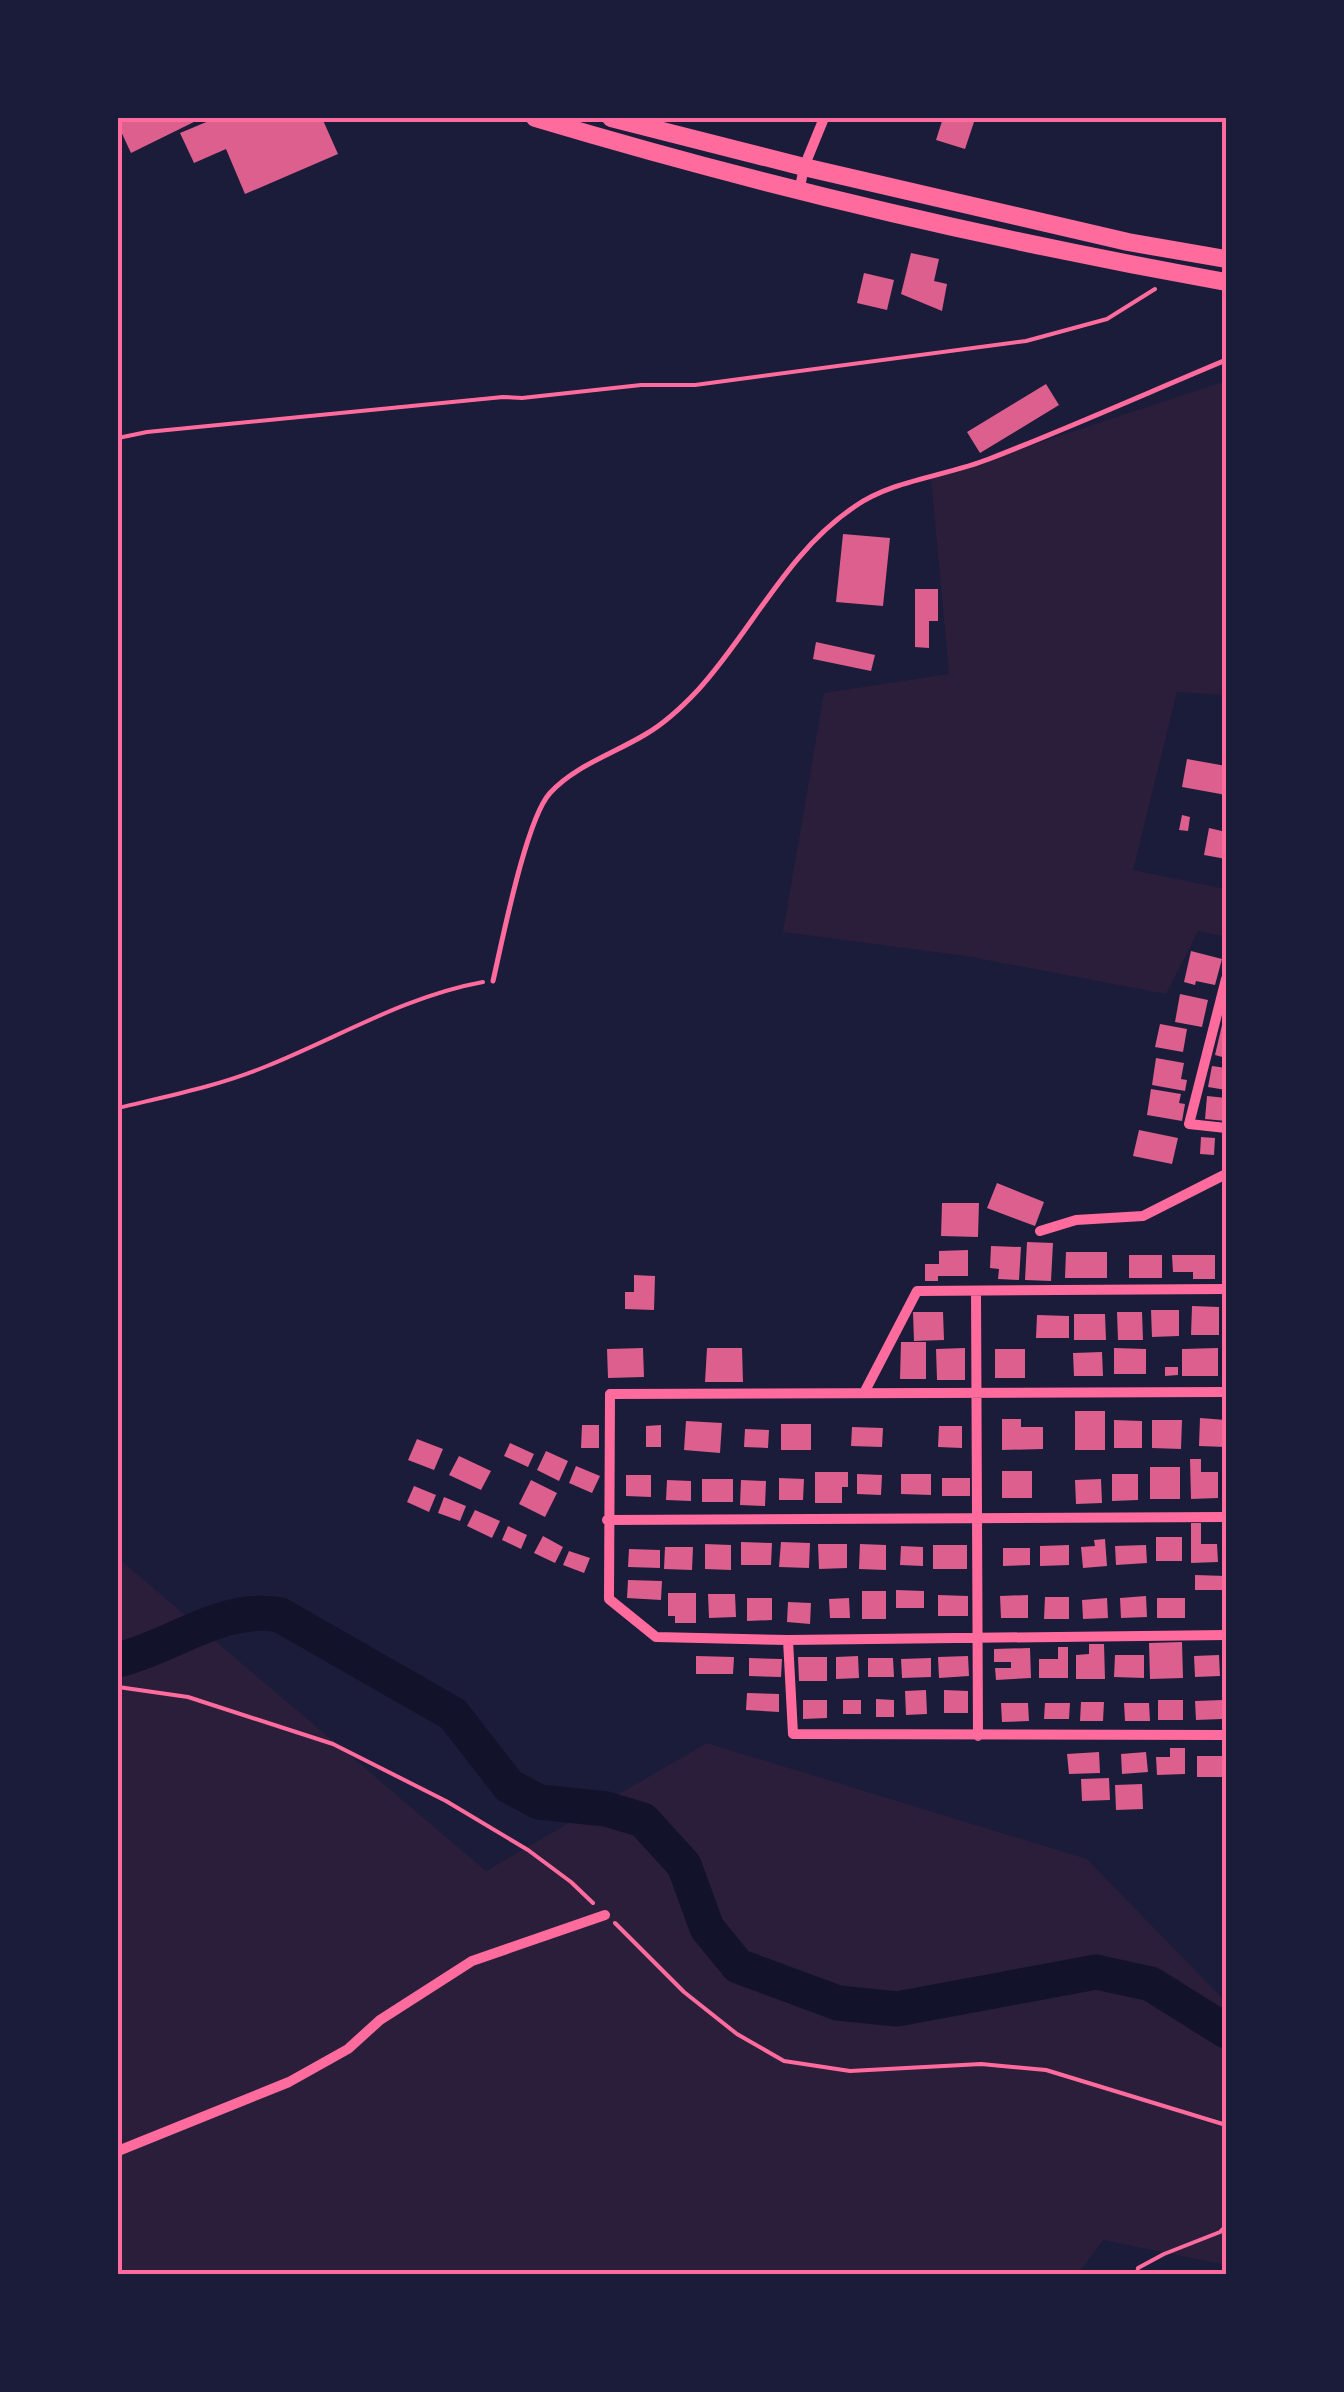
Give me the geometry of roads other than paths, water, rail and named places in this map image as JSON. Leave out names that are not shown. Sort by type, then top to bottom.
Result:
[{"type":"highway","points":[[536,118],[798,192],[1226,282]]},
{"type":"highway","points":[[612,118],[1128,242],[1226,260]]},
{"type":"street","points":[[798,192],[824,118]]},
{"type":"street","points":[[1226,979],[1189,1124],[1226,1128]]},
{"type":"street","points":[[1040,1231],[1076,1220],[1143,1216],[1226,1174]]},
{"type":"street","points":[[865,1391],[917,1290],[1226,1289]]},
{"type":"street","points":[[976,1292],[978,1736]]},
{"type":"street","points":[[1226,1392],[610,1394],[607,1520],[609,1599],[656,1637],[788,1640],[1226,1635]]},
{"type":"street","points":[[607,1520],[1226,1517]]},
{"type":"street","points":[[788,1640],[793,1734],[1226,1735]]},
{"type":"street","points":[[118,2151],[290,2082],[348,2049],[380,2020],[472,1960],[605,1915]]},
{"type":"lane","points":[[492,980],[510,905],[548,794],[588,765],[647,734],[698,690],[770,593],[824,532],[856,505],[986,460],[1226,360]]},
{"type":"waterway","points":[[118,1660],[218,1621],[259,1613],[280,1615],[453,1714],[509,1786],[539,1802],[606,1809],[643,1820],[684,1865],[707,1928],[738,1966],[838,2003],[897,2009],[1096,1972],[1151,1984],[1226,2031]]}]
